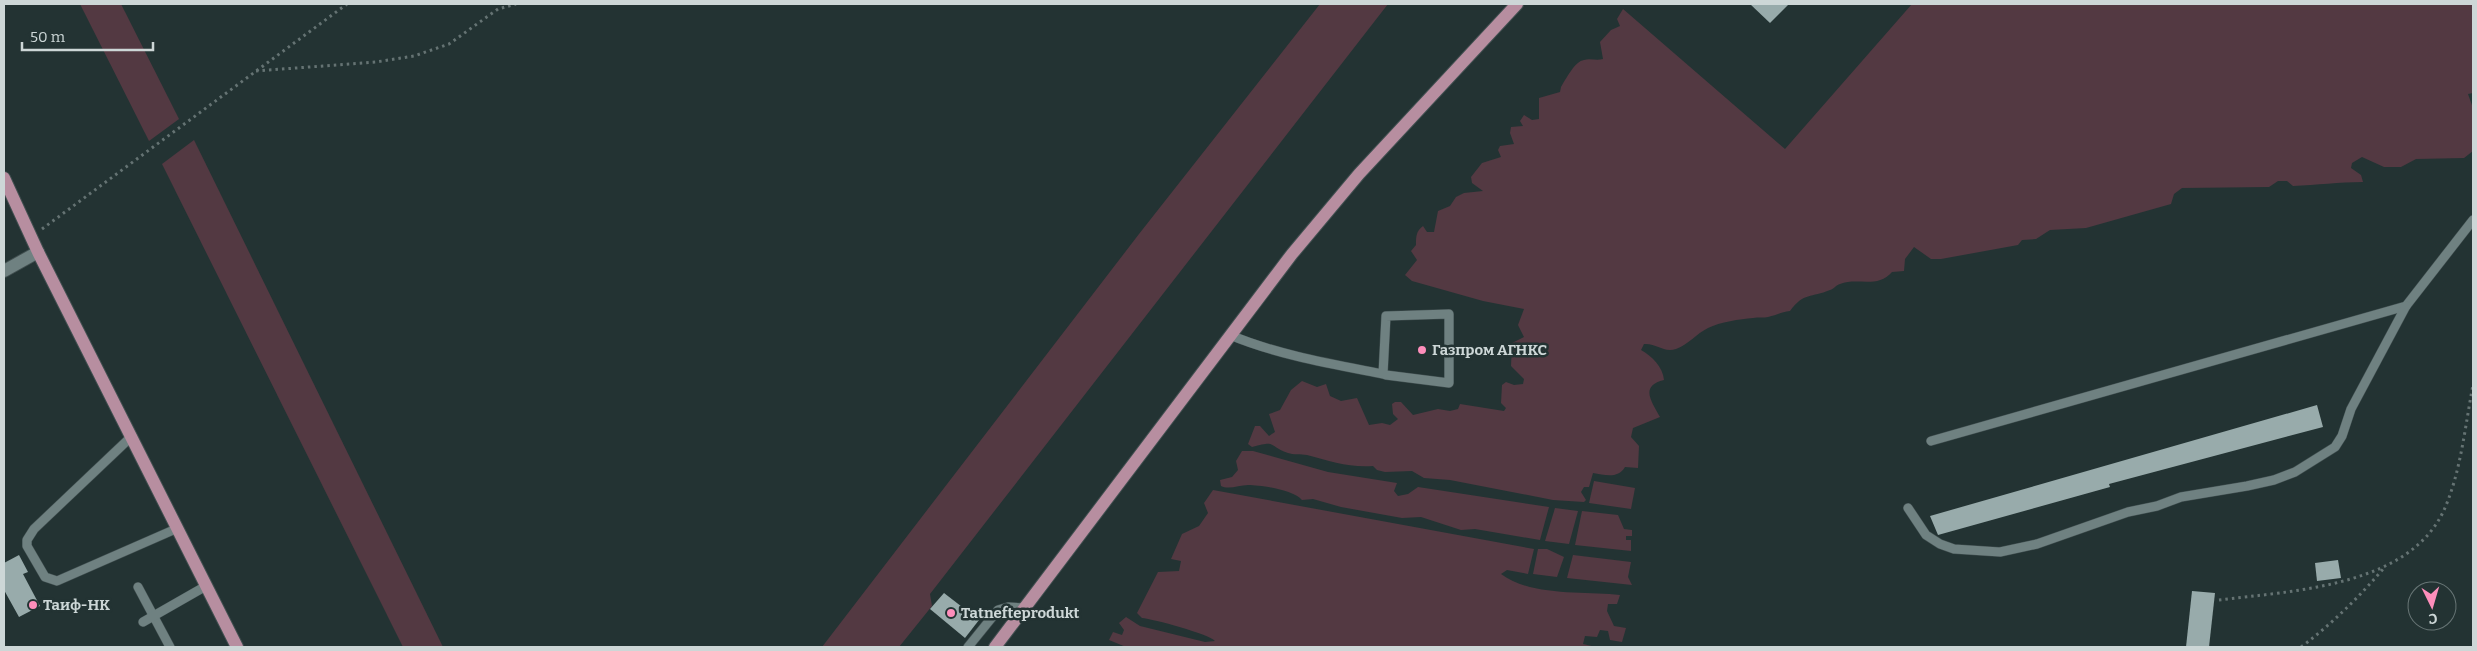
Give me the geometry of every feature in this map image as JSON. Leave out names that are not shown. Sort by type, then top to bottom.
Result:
[{"type":"main road","points":[[995,647],[1292,254],[1359,174],[1517,4]]},
{"type":"main road","points":[[4,178],[38,252],[237,647]]},
{"type":"street","points":[[4,271],[38,252]]},
{"type":"lane","points":[[1908,508],[1926,535],[1940,544],[1954,549],[2000,552],[2037,544],[2128,512],[2156,506],[2181,497],[2247,486],[2274,480],[2295,472],[2335,447],[2342,436],[2351,409],[2406,306],[2473,220]]},
{"type":"lane","points":[[1931,441],[2406,306]]},
{"type":"lane","points":[[1230,335],[1255,345],[1383,374],[1449,383],[1449,314],[1386,316],[1383,374]]},
{"type":"lane","points":[[132,436],[34,529],[27,540],[27,546],[45,578],[57,581],[178,528]]},
{"type":"lane","points":[[138,586],[170,647]]},
{"type":"lane","points":[[144,622],[206,586]]},
{"type":"lane","points":[[968,647],[998,610],[1008,606],[1026,608]]},
{"type":"path","points":[[31,236],[347,4]]},
{"type":"path","points":[[256,71],[376,62],[414,56],[449,44],[498,9],[516,4]]},
{"type":"path","points":[[2219,600],[2347,580],[2375,572],[2425,540],[2443,512],[2453,483],[2473,385]]},
{"type":"path","points":[[2301,647],[2322,632],[2364,592],[2386,566]]},
{"type":"shaded area","points":[[80,4],[121,4],[179,119],[149,141]]},
{"type":"shaded area","points":[[1320,4],[1388,4],[930,594],[932,606],[899,647],[822,647],[1139,234]]},
{"type":"shaded area","points":[[1912,4],[2473,4],[2473,93],[2468,94],[2473,108],[2473,151],[2464,158],[2416,159],[2401,167],[2384,167],[2362,157],[2352,163],[2351,168],[2361,175],[2363,182],[2293,186],[2287,181],[2278,181],[2269,187],[2182,188],[2174,194],[2171,204],[2086,228],[2050,230],[2036,239],[2022,240],[2018,245],[1941,259],[1931,259],[1914,247],[1905,259],[1904,271],[1892,272],[1880,280],[1847,282],[1804,298],[1790,311],[1766,317],[1718,324],[1704,330],[1676,349],[1667,350],[1644,344],[1641,350],[1656,362],[1663,375],[1664,380],[1656,383],[1650,390],[1651,400],[1660,417],[1633,428],[1631,437],[1639,446],[1638,468],[1625,467],[1615,475],[1593,473],[1589,487],[1584,487],[1581,492],[1586,500],[1584,502],[1553,500],[1450,480],[1424,478],[1412,471],[1385,472],[1377,470],[1373,466],[1348,465],[1307,455],[1290,454],[1272,444],[1252,447],[1248,444],[1255,426],[1260,426],[1269,436],[1275,432],[1269,414],[1280,410],[1291,390],[1302,381],[1317,387],[1326,384],[1330,396],[1341,401],[1357,398],[1369,425],[1382,423],[1390,425],[1398,419],[1393,414],[1392,404],[1395,402],[1401,402],[1413,415],[1438,409],[1450,411],[1458,409],[1460,404],[1504,411],[1506,408],[1501,403],[1502,385],[1506,382],[1514,385],[1523,384],[1524,379],[1511,366],[1512,343],[1524,337],[1518,325],[1524,309],[1483,301],[1412,281],[1405,275],[1417,260],[1411,251],[1416,245],[1418,232],[1423,226],[1427,232],[1434,232],[1438,211],[1450,206],[1456,197],[1464,193],[1483,191],[1472,183],[1471,177],[1482,163],[1501,157],[1498,150],[1500,146],[1514,144],[1510,133],[1511,127],[1523,126],[1520,121],[1524,115],[1532,120],[1539,119],[1539,98],[1560,92],[1568,75],[1581,61],[1586,59],[1603,59],[1600,42],[1611,30],[1620,26],[1617,19],[1623,9],[1785,149]]},
{"type":"shaded area","points":[[194,140],[443,647],[403,647],[162,164]]},
{"type":"shaded area","points":[[1242,451],[1253,451],[1328,472],[1397,483],[1394,491],[1398,496],[1408,494],[1418,487],[1549,507],[1540,540],[1475,529],[1461,530],[1421,517],[1402,518],[1341,507],[1313,499],[1302,500],[1292,493],[1269,487],[1248,485],[1221,486],[1220,480],[1232,477],[1238,470],[1236,461]]},
{"type":"shaded area","points":[[1594,481],[1635,488],[1631,509],[1589,503]]},
{"type":"shaded area","points":[[1213,490],[1534,549],[1528,574],[1507,570],[1501,574],[1514,581],[1543,590],[1620,595],[1617,604],[1608,604],[1607,611],[1614,626],[1626,628],[1622,642],[1610,640],[1608,631],[1600,630],[1597,637],[1585,636],[1583,644],[1596,647],[1126,647],[1109,640],[1113,632],[1122,635],[1124,630],[1119,623],[1126,617],[1140,626],[1205,642],[1215,641],[1192,631],[1142,618],[1137,613],[1158,572],[1179,571],[1181,561],[1171,559],[1182,534],[1199,526],[1208,513],[1204,503]]},
{"type":"shaded area","points":[[1555,508],[1578,511],[1569,544],[1545,541]]},
{"type":"shaded area","points":[[1582,511],[1618,515],[1624,529],[1632,530],[1632,536],[1626,536],[1626,540],[1631,540],[1631,551],[1575,545]]},
{"type":"shaded area","points":[[1538,549],[1547,549],[1564,557],[1557,577],[1533,574]]},
{"type":"shaded area","points":[[1573,555],[1631,562],[1628,577],[1632,585],[1567,578]]},
{"type":"building","points":[[1750,4],[1789,4],[1770,23]]},
{"type":"building","points":[[2317,405],[2323,427],[2109,484],[2110,487],[1938,535],[1930,516]]},
{"type":"building","points":[[19,555],[28,572],[23,574],[40,606],[19,617],[4,590],[4,563]]},
{"type":"building","points":[[2338,560],[2341,578],[2317,581],[2315,563]]},
{"type":"building","points":[[2192,591],[2215,593],[2209,647],[2186,647]]},
{"type":"building","points":[[944,593],[979,620],[965,638],[930,609]]},
{"type":"place","name":"Газпром АГНКС","points":[[1422,350]]},
{"type":"place","name":"Таиф-НК","points":[[33,605]]},
{"type":"place","name":"Tatnefteprodukt","points":[[951,613]]}]
